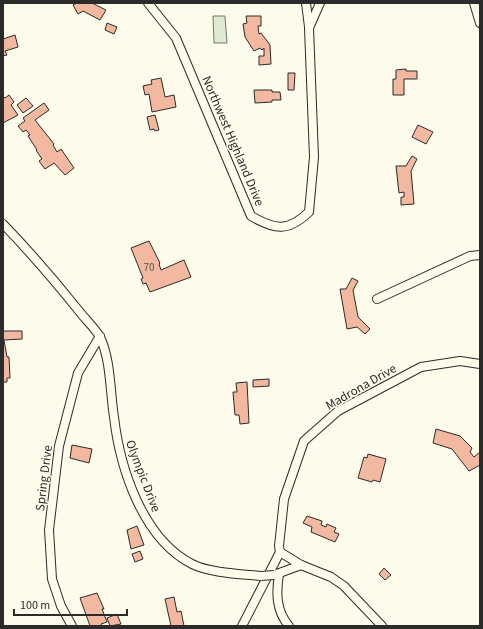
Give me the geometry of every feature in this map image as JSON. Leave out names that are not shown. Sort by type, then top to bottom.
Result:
[{"type":"street","name":"Northwest Highland Drive","points":[[148,3],[176,38],[251,216],[266,225],[282,228],[298,223],[309,212],[314,157],[309,28],[320,3]]},
{"type":"street","points":[[306,3],[309,28]]},
{"type":"street","points":[[474,3],[480,23]]},
{"type":"street","name":"Olympic Drive","points":[[3,224],[51,276],[100,336],[106,362],[117,444],[132,486],[150,525],[167,546],[193,564],[230,572],[261,576],[276,574],[301,566]]},
{"type":"street","points":[[377,299],[470,256],[480,255]]},
{"type":"street","name":"Spring Drive","points":[[72,626],[61,606],[52,579],[49,530],[59,446],[78,373],[100,336]]},
{"type":"street","name":"Madrona Drive","points":[[280,552],[281,515],[284,500],[304,441],[338,411],[421,367],[460,361],[480,364]]},
{"type":"street","points":[[242,626],[280,552],[301,566],[331,577],[344,586],[382,626]]},
{"type":"street","points":[[276,574],[278,601],[281,615],[289,626]]},
{"type":"green space","points":[[213,16],[225,16],[227,43],[214,43]]},
{"type":"building","points":[[77,3],[92,3],[106,10],[100,20],[83,11],[78,14],[73,5]]},
{"type":"building","points":[[246,16],[261,16],[261,26],[258,26],[259,34],[261,33],[270,45],[271,64],[259,65],[259,56],[264,56],[264,48],[262,50],[260,48],[254,51],[245,37],[243,24],[247,23]]},
{"type":"building","points":[[107,23],[117,27],[114,34],[105,30]]},
{"type":"building","points":[[15,35],[18,47],[5,51],[7,55],[3,56],[3,39]]},
{"type":"building","points":[[406,69],[406,71],[417,71],[417,79],[404,79],[404,95],[393,95],[393,79],[396,79],[396,70]]},
{"type":"building","points":[[288,73],[295,73],[294,90],[288,90]]},
{"type":"building","points":[[161,78],[165,97],[174,95],[176,107],[152,112],[149,94],[145,95],[143,86],[152,84],[151,80]]},
{"type":"building","points":[[254,90],[272,90],[272,92],[280,92],[281,100],[255,103]]},
{"type":"building","points":[[9,95],[14,102],[11,105],[18,115],[3,123],[3,96],[5,98]]},
{"type":"building","points":[[26,98],[33,106],[23,113],[17,105]]},
{"type":"building","points":[[44,103],[49,110],[35,120],[54,144],[53,145],[57,152],[61,149],[74,168],[65,175],[54,163],[45,169],[39,161],[42,159],[28,136],[30,135],[26,130],[23,132],[18,126],[25,121],[23,118]]},
{"type":"building","points":[[155,115],[159,130],[155,131],[154,129],[150,130],[147,117]]},
{"type":"building","points":[[418,125],[433,132],[426,144],[412,137]]},
{"type":"building","points":[[412,156],[417,159],[411,171],[414,204],[401,205],[401,197],[404,197],[404,192],[399,193],[396,166],[406,166]]},
{"type":"building","points":[[149,241],[160,263],[161,270],[184,260],[191,277],[150,292],[146,283],[143,284],[141,279],[143,278],[131,248]]},
{"type":"building","points":[[352,278],[358,281],[353,290],[358,317],[370,329],[365,334],[357,327],[347,329],[340,289],[346,289]]},
{"type":"building","points":[[3,331],[22,331],[22,339],[4,340],[7,357],[9,357],[10,378],[7,378],[7,382],[3,382]]},
{"type":"building","points":[[269,379],[269,386],[253,387],[253,380]]},
{"type":"building","points":[[247,382],[249,423],[240,424],[239,415],[235,415],[233,392],[237,392],[236,383]]},
{"type":"building","points":[[436,429],[460,436],[472,448],[470,452],[474,457],[480,452],[480,465],[469,471],[452,449],[433,443]]},
{"type":"building","points":[[72,445],[92,449],[89,463],[70,458]]},
{"type":"building","points":[[368,454],[386,459],[380,482],[373,480],[372,482],[358,478],[364,457],[367,458]]},
{"type":"building","points":[[307,516],[322,521],[321,525],[326,527],[327,524],[336,528],[334,532],[339,534],[335,542],[311,532],[312,527],[303,523]]},
{"type":"building","points":[[137,526],[144,545],[131,549],[127,530]]},
{"type":"building","points":[[140,551],[143,559],[135,562],[132,554]]},
{"type":"building","points":[[384,568],[391,575],[385,580],[379,574]]},
{"type":"building","points":[[97,593],[104,609],[102,609],[107,622],[101,624],[102,626],[90,626],[80,598]]},
{"type":"building","points":[[174,597],[177,612],[181,611],[184,626],[171,626],[165,599]]},
{"type":"building","points":[[117,614],[121,624],[110,626],[107,618]]}]
